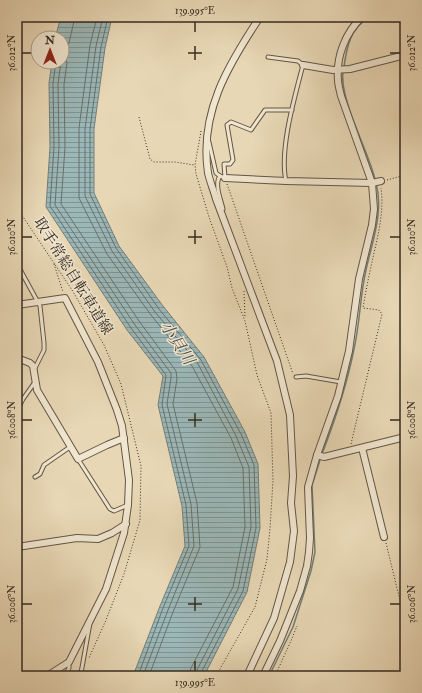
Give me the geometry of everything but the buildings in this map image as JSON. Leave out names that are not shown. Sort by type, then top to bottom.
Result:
[{"type":"street","points":[[247,676],[274,618],[290,562],[294,531],[291,503],[293,476],[290,415],[277,360],[208,174],[207,128],[211,111],[228,68],[260,17]]},
{"type":"street","points":[[263,676],[280,641],[300,591],[307,566],[310,552],[308,488],[317,455],[341,382],[352,337],[359,279],[372,226],[377,182],[342,96],[338,82],[346,37],[356,22],[362,17]]},
{"type":"street","points":[[302,65],[333,70],[350,70],[405,55]]},
{"type":"street","points":[[223,177],[286,182],[377,182]]},
{"type":"street","points":[[17,305],[65,298],[101,368],[117,410],[122,426],[129,480],[126,524],[106,589],[69,662],[47,676]]},
{"type":"street","points":[[17,358],[30,363],[34,370],[37,390],[78,459],[124,438]]},
{"type":"street","points":[[317,455],[324,457],[405,437]]},
{"type":"street","points":[[362,448],[384,537]]},
{"type":"street","points":[[17,547],[77,538],[98,539],[112,533],[126,524]]},
{"type":"lane","points":[[268,57],[298,62],[302,65],[286,138],[284,173],[286,182]]},
{"type":"lane","points":[[223,177],[224,164],[230,164],[233,160],[227,125],[231,122],[251,130],[265,110],[292,110]]},
{"type":"lane","points":[[207,128],[216,173],[223,177]]},
{"type":"lane","points":[[223,177],[218,179],[218,185],[225,222]]},
{"type":"lane","points":[[17,264],[38,302],[44,350],[34,370]]},
{"type":"lane","points":[[296,377],[306,376],[341,382]]},
{"type":"lane","points":[[17,411],[23,399],[35,382]]},
{"type":"lane","points":[[35,476],[40,474],[44,465],[70,447]]},
{"type":"lane","points":[[78,459],[110,509],[114,510],[128,505]]},
{"type":"lane","points":[[80,674],[90,628],[90,621]]},
{"type":"lane","points":[[65,676],[69,668],[69,662]]},
{"type":"path","points":[[139,117],[150,159],[154,162],[175,162],[195,166]]},
{"type":"path","points":[[207,128],[203,128],[200,134],[195,166],[209,217],[227,267],[232,288],[245,320],[257,375],[271,413],[273,482],[267,559],[255,607],[216,676]]},
{"type":"path","points":[[350,451],[382,314],[379,310],[363,308],[380,227],[382,199],[377,182],[405,175]]},
{"type":"path","points":[[223,177],[292,374],[296,377]]},
{"type":"path","name":"取手常総自転車道線","points":[[17,208],[72,290],[104,345],[121,384],[141,466],[140,520],[124,574],[106,620],[88,659]]},
{"type":"path","points":[[53,262],[65,298]]},
{"type":"path","points":[[244,291],[245,320]]},
{"type":"path","points":[[384,537],[405,621]]},
{"type":"path","points":[[275,676],[297,626]]},
{"type":"water","name":"小貝川","points":[[61,17],[112,17],[105,48],[94,129],[94,193],[119,246],[163,306],[204,357],[245,432],[258,464],[260,528],[247,592],[204,676],[133,676],[185,546],[182,506],[158,405],[163,376],[127,330],[46,207],[50,147],[49,83],[51,70],[70,70],[70,30],[57,30]]},
{"type":"waterway","points":[[344,67],[350,39],[358,27],[369,17]]},
{"type":"waterway","points":[[343,71],[345,96],[375,179]]},
{"type":"waterway","points":[[322,454],[344,389],[356,339],[364,280],[378,216],[379,205],[376,183]]},
{"type":"waterway","points":[[269,676],[293,627],[311,571],[315,552],[312,485],[321,457]]}]
